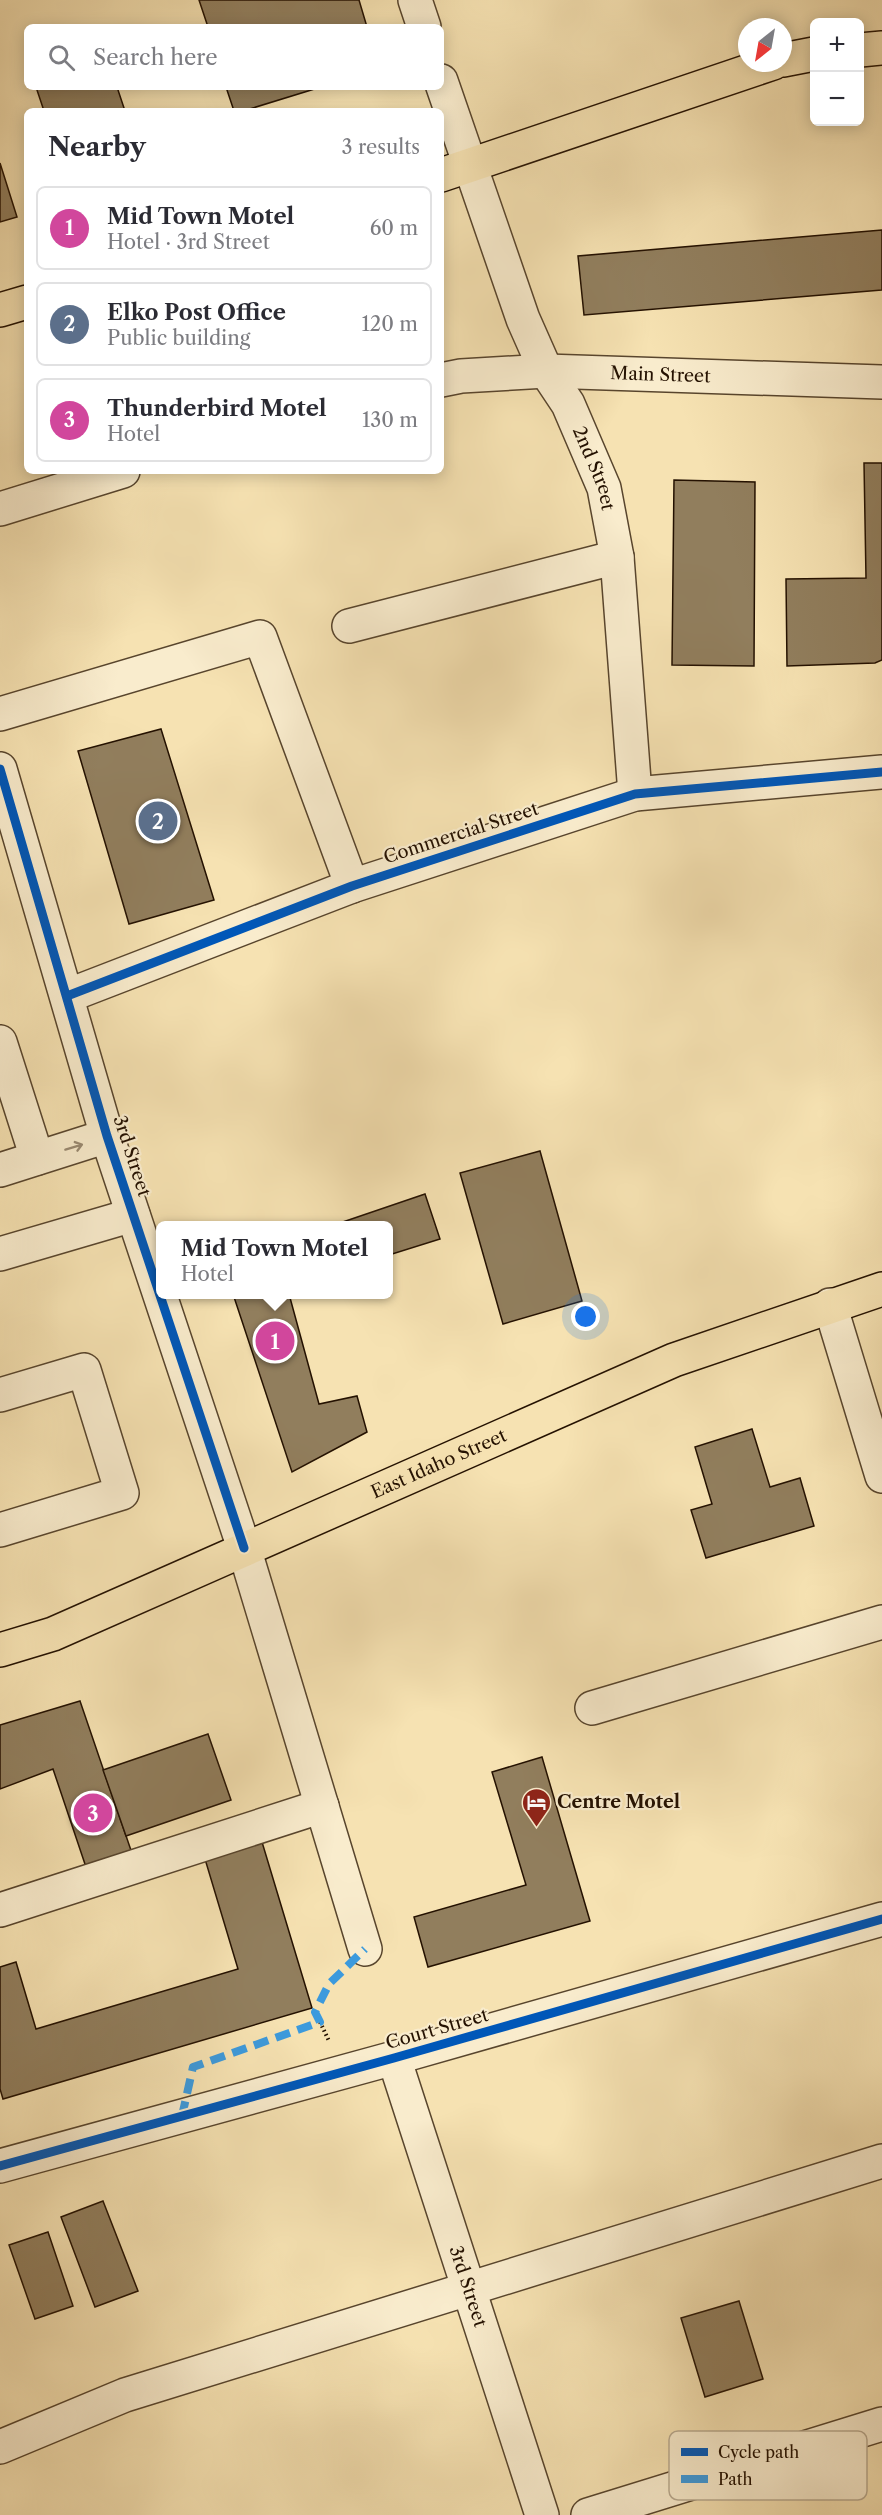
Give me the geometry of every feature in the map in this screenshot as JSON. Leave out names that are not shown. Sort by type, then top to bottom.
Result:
[{"type":"main road","points":[[864,50],[882,48]]},
{"type":"main road","points":[[792,58],[810,55]]},
{"type":"main road","points":[[455,170],[746,72]]},
{"type":"main road","points":[[0,310],[24,303]]},
{"type":"main road","name":"East Idaho Street","points":[[0,1650],[53,1634],[674,1360],[882,1289]]},
{"type":"street","points":[[415,0],[423,24]]},
{"type":"street","name":"2nd Street","points":[[442,90],[455,170],[546,371],[568,404],[604,488],[617,557],[635,794]]},
{"type":"street","name":"Main Street","points":[[444,379],[461,376],[546,371],[882,382]]},
{"type":"street","points":[[0,509],[113,474]]},
{"type":"street","points":[[348,626],[617,557]]},
{"type":"street","points":[[0,714],[260,637],[352,886]]},
{"type":"street","name":"3rd Street","points":[[0,769],[6,814],[67,996],[107,1136],[156,1284]]},
{"type":"street","name":"Commercial Street","points":[[67,996],[352,886],[635,794],[882,772]]},
{"type":"street","points":[[0,1042],[37,1158]]},
{"type":"street","points":[[0,1170],[107,1136]]},
{"type":"street","points":[[0,1254],[133,1215]]},
{"type":"street","name":"3rd Street","points":[[161,1299],[244,1548],[365,1949]]},
{"type":"street","points":[[830,1305],[882,1476]]},
{"type":"street","points":[[0,1395],[84,1370],[122,1492],[0,1530]]},
{"type":"street","points":[[592,1708],[882,1622]]},
{"type":"street","points":[[0,1910],[322,1806]]},
{"type":"street","name":"Court Street","points":[[0,2166],[394,2058],[882,1919]]},
{"type":"street","name":"3rd Street","points":[[394,2058],[542,2515]]},
{"type":"street","points":[[0,2447],[125,2395],[882,2161]]},
{"type":"street","points":[[859,2431],[882,2424]]},
{"type":"street","points":[[588,2515],[669,2490]]},
{"type":"building","points":[[199,0],[359,0],[366,24],[207,24]]},
{"type":"building","points":[[37,90],[118,90],[124,108],[43,108]]},
{"type":"building","points":[[227,90],[311,90],[253,108],[233,108]]},
{"type":"building","points":[[0,163],[17,217],[0,222]]},
{"type":"building","points":[[882,230],[882,290],[584,315],[578,256]]},
{"type":"building","points":[[864,463],[882,463],[882,660],[875,663],[787,666],[786,579],[866,578]]},
{"type":"building","points":[[674,480],[755,482],[754,666],[672,665]]},
{"type":"building","points":[[161,729],[214,900],[129,924],[78,751]]},
{"type":"building","points":[[540,1151],[582,1301],[503,1324],[460,1173]]},
{"type":"building","points":[[425,1194],[440,1239],[393,1254],[393,1221],[346,1221]]},
{"type":"building","points":[[235,1299],[290,1299],[319,1404],[357,1396],[367,1432],[292,1472]]},
{"type":"building","points":[[752,1429],[770,1487],[800,1478],[814,1526],[706,1558],[691,1510],[712,1504],[695,1447]]},
{"type":"building","points":[[80,1701],[136,1865],[90,1879],[53,1769],[0,1789],[0,1725]]},
{"type":"building","points":[[208,1734],[231,1800],[126,1836],[103,1770]]},
{"type":"building","name":"Centre Motel","points":[[542,1757],[590,1921],[428,1967],[414,1917],[526,1885],[492,1772]]},
{"type":"building","points":[[262,1842],[312,2008],[3,2099],[0,2089],[0,1967],[16,1962],[36,2029],[238,1969],[205,1859]]},
{"type":"building","points":[[103,2201],[138,2291],[95,2307],[61,2217]]},
{"type":"building","points":[[48,2232],[73,2306],[35,2319],[9,2245]]},
{"type":"building","points":[[739,2301],[763,2379],[705,2397],[681,2318]]},
{"type":"marked path","points":[[182,2116],[193,2067],[320,2022],[315,2012],[329,1984],[365,1949]]},
{"type":"cycle path","points":[[0,769],[107,1136],[156,1283]]},
{"type":"cycle path","points":[[67,996],[352,886],[635,794],[882,772]]},
{"type":"cycle path","points":[[161,1299],[244,1548]]},
{"type":"cycle path","points":[[0,2166],[394,2058],[882,1919]]},
{"type":"place","name":"Elko Post Office","points":[[158,821]]},
{"type":"place","name":"Mid Town Motel","points":[[275,1341]]},
{"type":"place","name":"Thunderbird Motel","points":[[93,1813]]},
{"type":"place","name":"Centre Motel","points":[[536,1828]]}]
